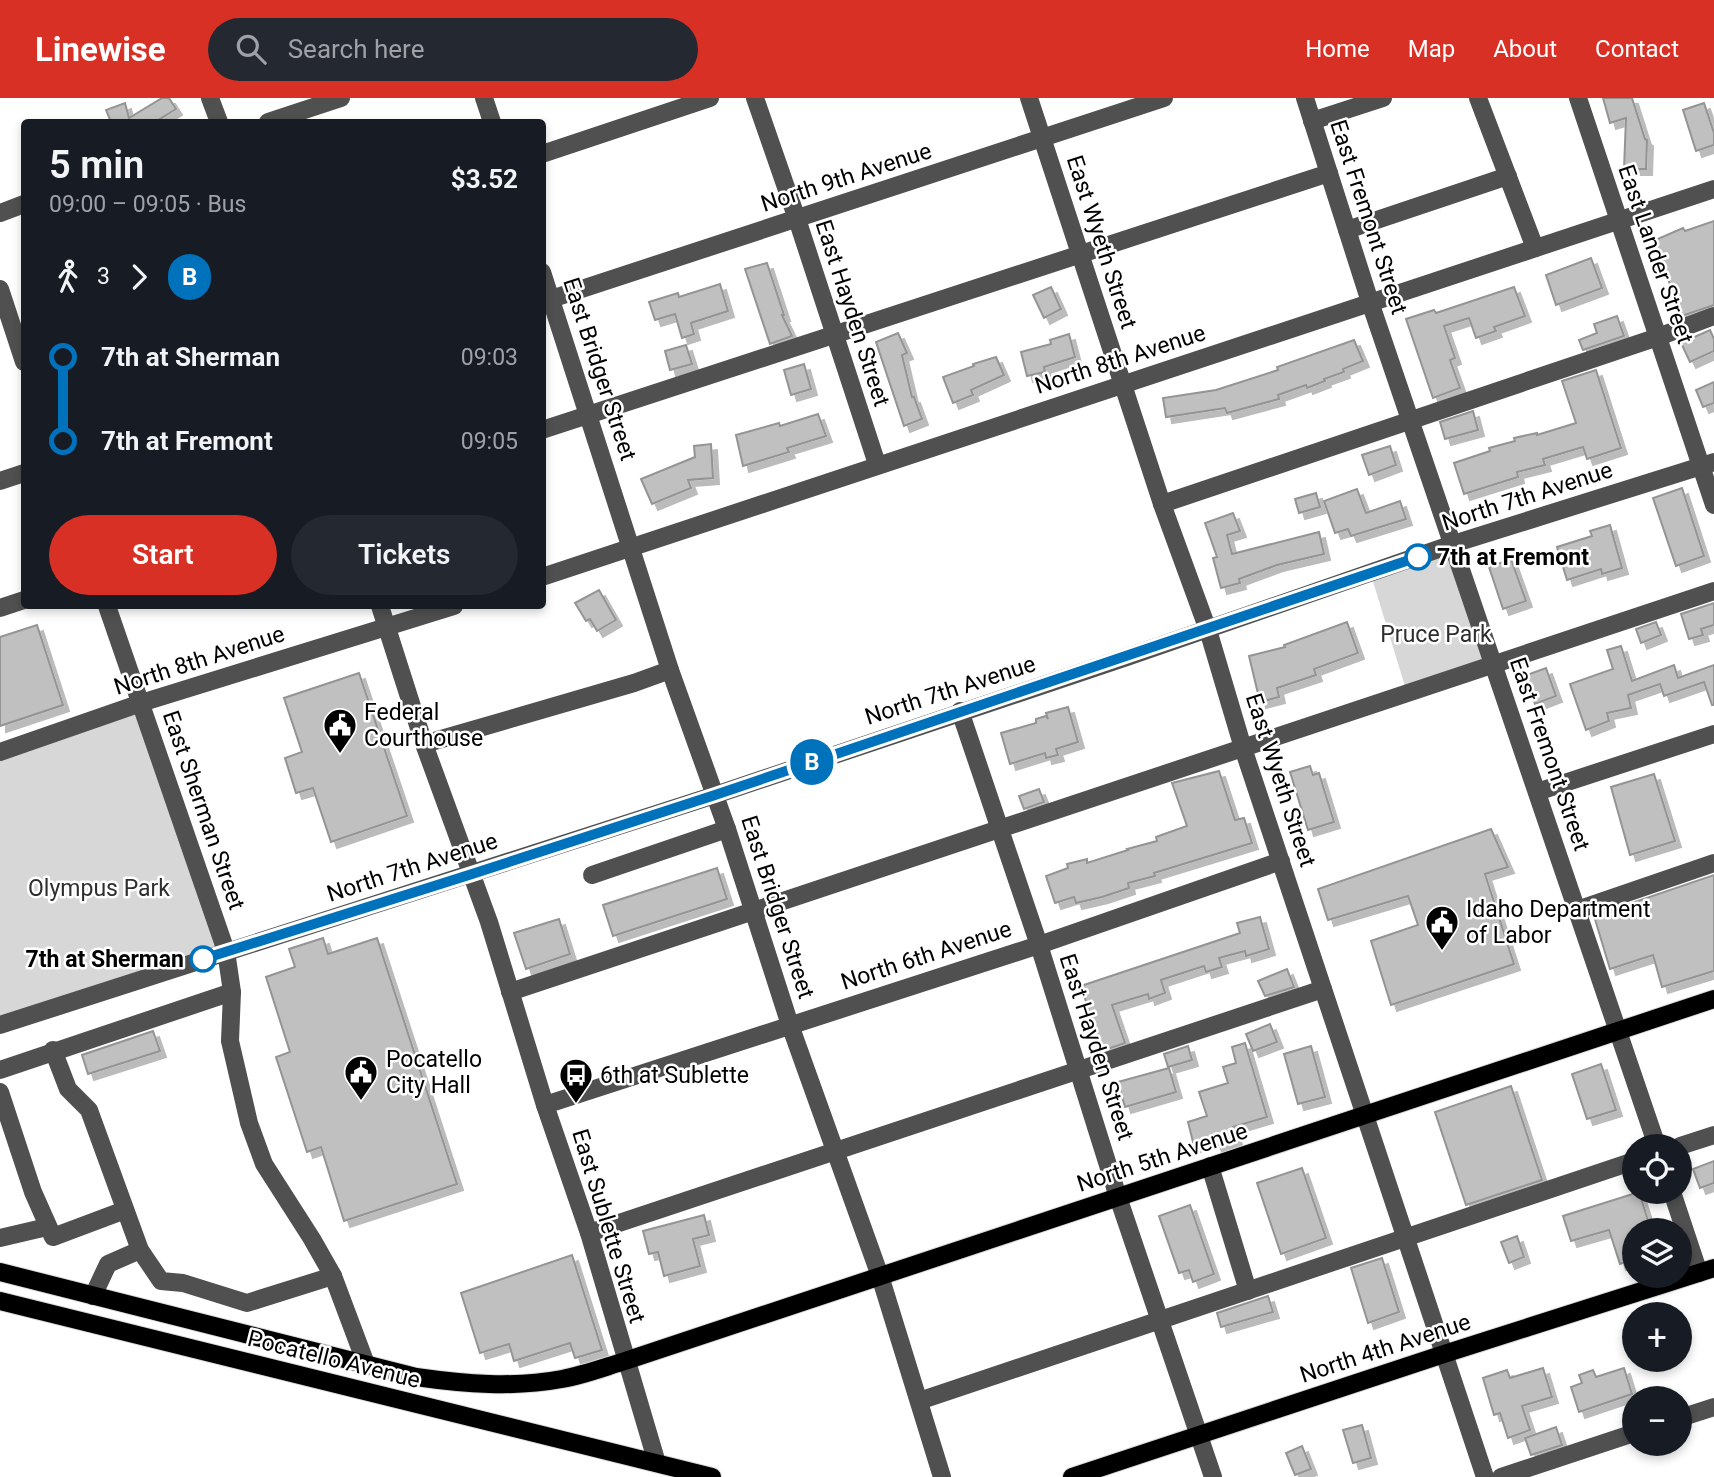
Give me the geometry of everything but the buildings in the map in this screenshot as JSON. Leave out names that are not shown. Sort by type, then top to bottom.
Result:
[{"type":"main road","name":"North 5th Avenue","points":[[625,1361],[1714,999]]},
{"type":"main road","name":"North 4th Avenue","points":[[1072,1477],[1707,1270]]},
{"type":"main road","name":"Pocatello Avenue","points":[[0,1272],[416,1377],[463,1383],[502,1384],[562,1379],[625,1361]]},
{"type":"main road","name":"Pocatello Avenue","points":[[0,1301],[657,1463]]},
{"type":"main road","points":[[657,1463],[712,1477]]},
{"type":"street","points":[[211,98],[218,119]]},
{"type":"street","points":[[277,119],[341,98]]},
{"type":"street","points":[[484,98],[491,119]]},
{"type":"street","points":[[546,153],[710,98]]},
{"type":"street","name":"East Hayden Street","points":[[755,98],[877,464]]},
{"type":"street","name":"East Wyeth Street","points":[[1029,98],[1162,503],[1208,630],[1243,748],[1485,1477]]},
{"type":"street","name":"North 9th Avenue","points":[[547,301],[1164,98]]},
{"type":"street","name":"East Fremont Street","points":[[1305,98],[1370,302],[1653,1134]]},
{"type":"street","points":[[1312,121],[1383,98]]},
{"type":"street","points":[[1478,98],[1535,248]]},
{"type":"street","name":"East Lander Street","points":[[1578,98],[1658,337],[1707,464],[1714,505]]},
{"type":"street","points":[[546,429],[1329,173]]},
{"type":"street","points":[[1347,230],[1508,176]]},
{"type":"street","name":"North 8th Avenue","points":[[546,576],[1714,189]]},
{"type":"street","points":[[0,212],[21,205]]},
{"type":"street","points":[[0,289],[21,353]]},
{"type":"street","name":"East Bridger Street","points":[[547,301],[588,415],[670,670],[727,829],[790,1025],[880,1276],[942,1477]]},
{"type":"street","points":[[1162,503],[1412,421],[1714,316]]},
{"type":"street","name":"North 7th Avenue","points":[[0,1025],[715,795],[1208,630],[1453,544],[1707,464]]},
{"type":"street","points":[[0,481],[21,474]]},
{"type":"street","points":[[510,992],[1714,591]]},
{"type":"street","points":[[0,608],[21,601]]},
{"type":"street","name":"East Sherman Street","points":[[108,609],[226,951],[232,992],[230,1041],[249,1123],[264,1164],[333,1276],[366,1364]]},
{"type":"street","name":"East Sublette Street","points":[[381,609],[424,744],[472,874],[545,1105],[589,1233],[657,1463]]},
{"type":"street","name":"North 8th Avenue","points":[[0,752],[141,703],[444,609]]},
{"type":"street","points":[[424,744],[670,670]]},
{"type":"street","name":"East Hayden Street","points":[[960,711],[1039,945],[1118,1197],[1213,1477]]},
{"type":"street","points":[[1537,792],[1714,734]]},
{"type":"street","points":[[593,875],[727,829]]},
{"type":"street","name":"North 6th Avenue","points":[[545,1105],[1039,945],[1281,861]]},
{"type":"street","points":[[1577,910],[1714,863]]},
{"type":"street","points":[[589,1233],[1323,989]]},
{"type":"street","points":[[0,1070],[232,992]]},
{"type":"street","points":[[53,1050],[68,1089],[89,1110],[140,1250],[161,1281],[183,1283],[247,1303],[333,1276]]},
{"type":"street","points":[[0,1092],[33,1192],[53,1237],[125,1210]]},
{"type":"street","points":[[1692,1142],[1714,1135]]},
{"type":"street","points":[[919,1401],[1622,1165]]},
{"type":"street","points":[[1210,1166],[1248,1291]]},
{"type":"street","points":[[1677,1204],[1707,1270]]},
{"type":"street","points":[[0,1238],[47,1227]]},
{"type":"street","points":[[93,1296],[108,1264],[140,1250]]},
{"type":"street","points":[[1692,1414],[1714,1407]]},
{"type":"street","points":[[1501,1477],[1622,1437]]},
{"type":"green space","name":"Pruce Park","points":[[1453,544],[1494,664],[1407,693],[1371,575]]},
{"type":"green space","name":"Olympus Park","points":[[141,703],[226,951],[0,1025],[0,752]]},
{"type":"bus line","name":"B","points":[[203,959],[715,795],[1418,557]]},
{"type":"place","name":"7th at Fremont","points":[[1418,557]]},
{"type":"place","name":"Federal Courthouse","points":[[340,755]]},
{"type":"place","name":"Idaho Department of Labor","points":[[1442,952]]},
{"type":"place","name":"7th at Sherman","points":[[203,959]]},
{"type":"place","name":"Pocatello City Hall","points":[[361,1102]]},
{"type":"place","name":"6th at Sublette","points":[[576,1105]]}]
